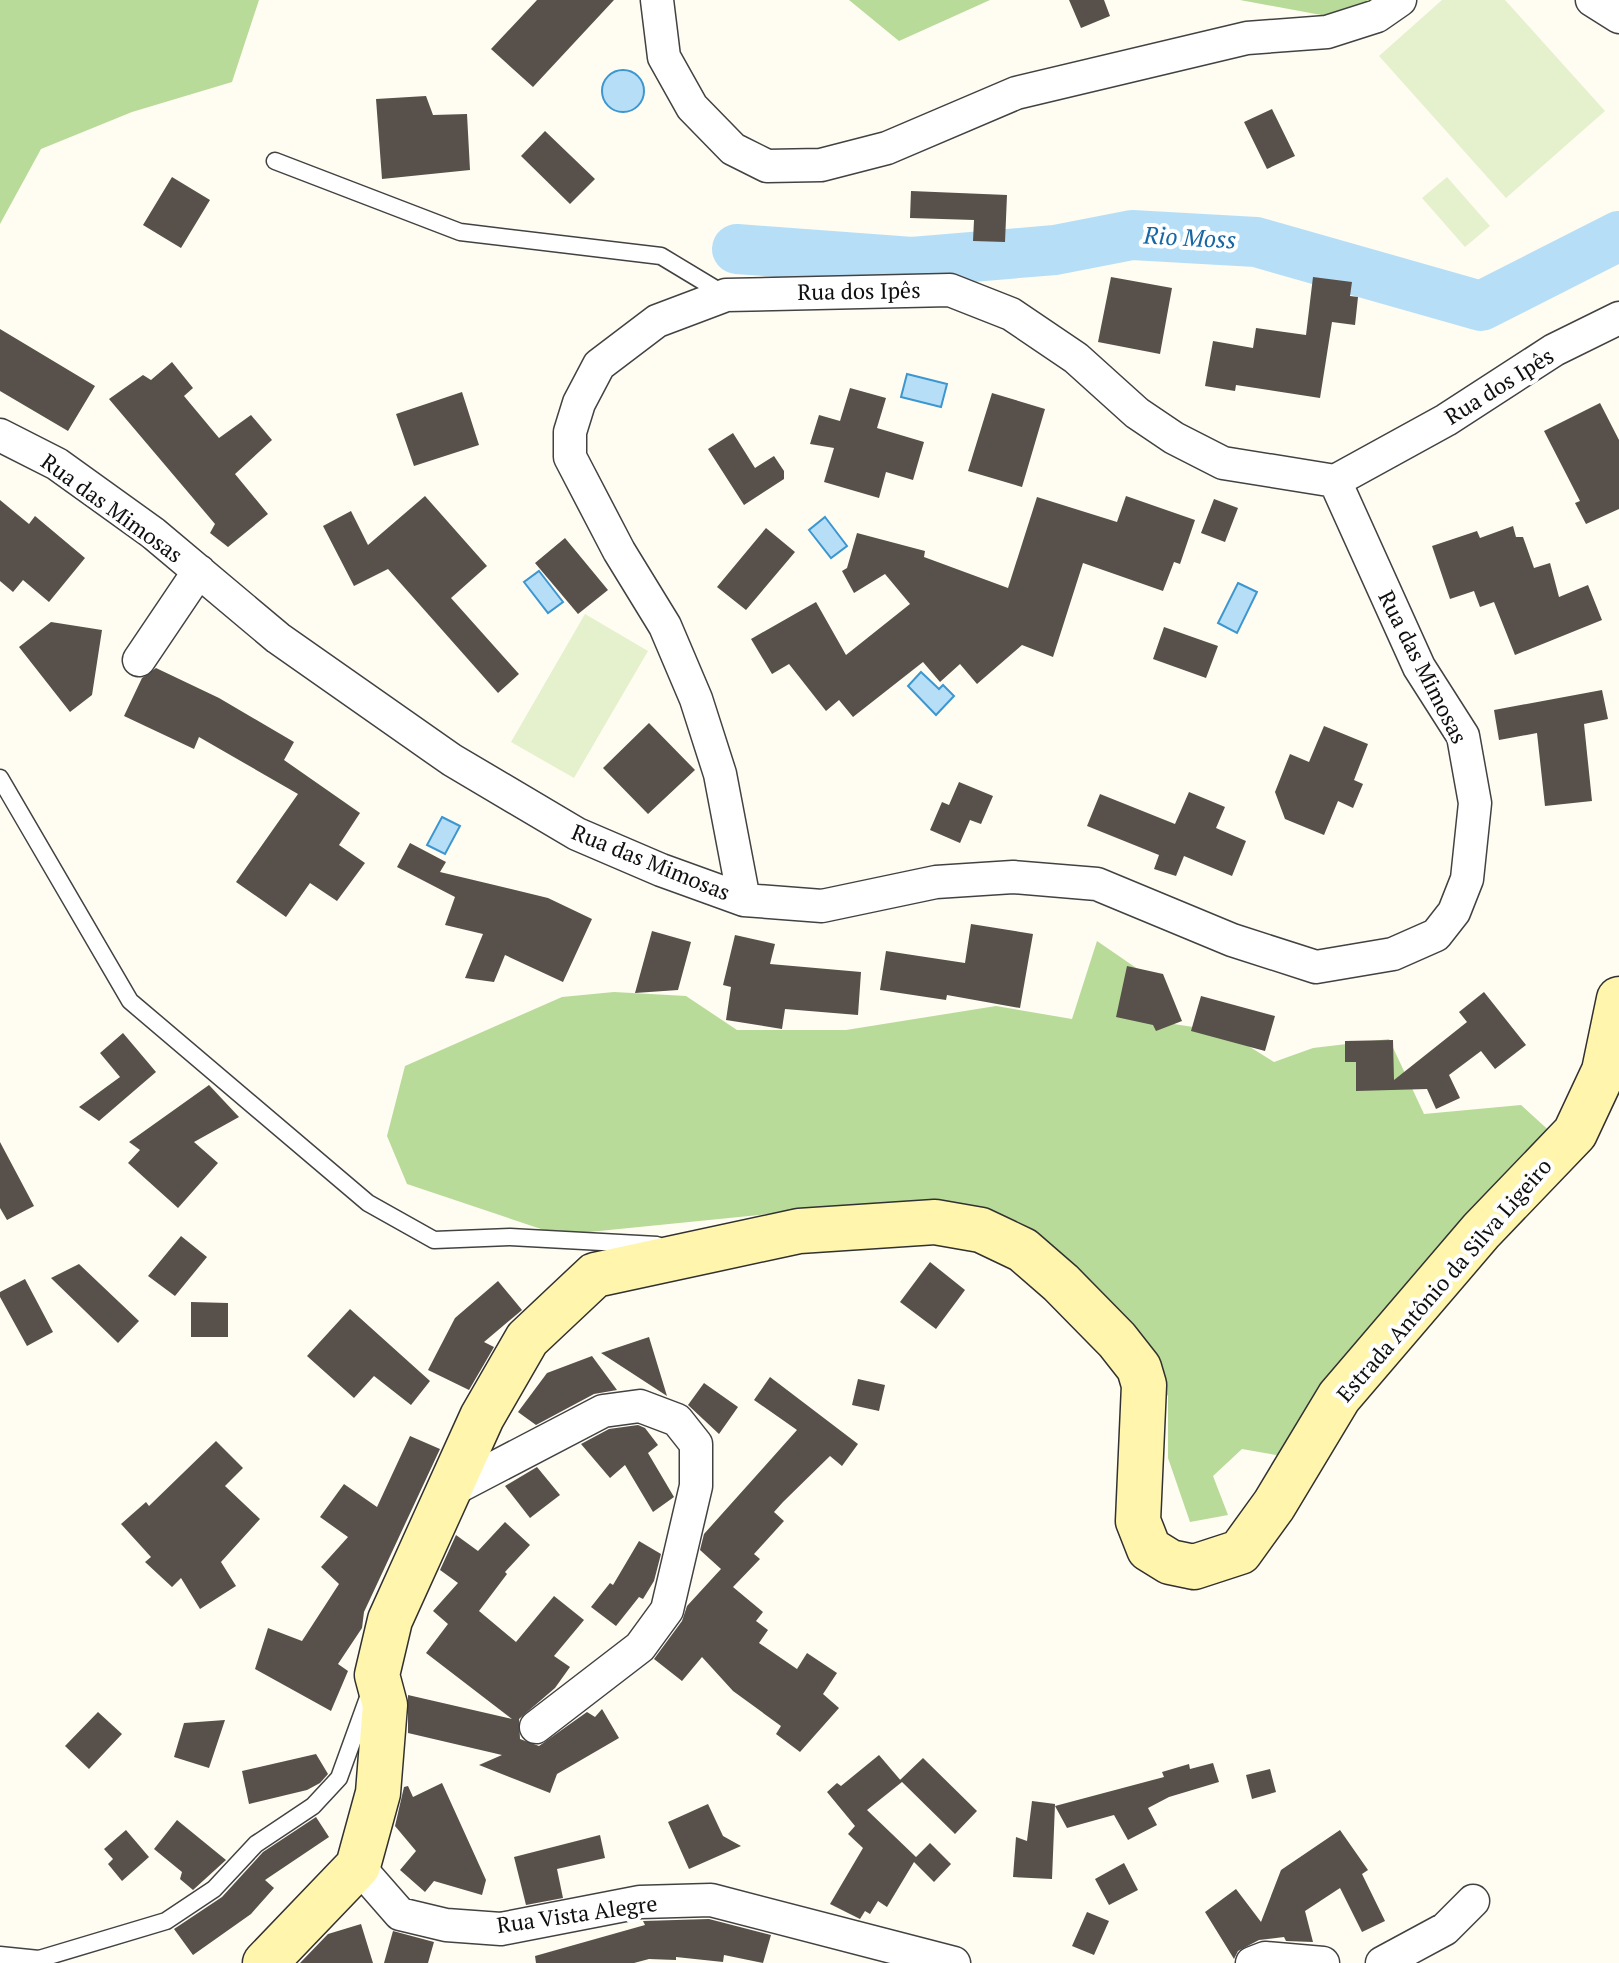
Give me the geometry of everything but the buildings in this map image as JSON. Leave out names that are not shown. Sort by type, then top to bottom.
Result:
[{"type":"street","points":[[657,0],[664,57],[692,107],[733,149],[767,166],[821,165],[887,148],[1016,93],[1247,38],[1327,32],[1377,16],[1400,0]]},
{"type":"street","points":[[1592,0],[1619,17]]},
{"type":"street","name":"Rua dos Ipês","points":[[744,900],[720,774],[696,699],[665,626],[619,551],[570,457],[570,432],[579,403],[599,365],[657,321],[726,295],[869,289],[950,290],[1011,314],[1076,358],[1137,413],[1174,438],[1223,463],[1335,481],[1446,420],[1554,350],[1619,318]]},
{"type":"street","name":"Rua das Mimosas","points":[[0,435],[57,464],[153,533],[278,638],[452,760],[577,834],[744,900],[822,906],[936,882],[1013,877],[1097,884],[1232,940],[1316,967],[1393,954],[1436,935],[1454,912],[1467,879],[1475,803],[1463,736],[1419,667],[1335,481]]},
{"type":"street","points":[[139,660],[199,571]]},
{"type":"street","name":"Estrada Antônio da Silva Ligeiro","points":[[265,1963],[358,1866],[378,1793],[385,1705],[377,1675],[390,1620],[482,1417],[527,1339],[595,1275],[799,1231],[935,1222],[981,1230],[1023,1250],[1061,1283],[1139,1368],[1144,1385],[1138,1521],[1149,1549],[1170,1562],[1194,1567],[1216,1563],[1240,1552],[1274,1505],[1339,1397],[1481,1231],[1575,1133],[1611,1078],[1619,999]]},
{"type":"street","points":[[448,1492],[603,1411],[640,1406],[677,1420],[696,1444],[696,1486],[667,1610],[640,1647],[536,1727]]},
{"type":"street","name":"Rua Vista Alegre","points":[[358,1866],[400,1914],[446,1925],[501,1929],[640,1902],[711,1900],[954,1963]]},
{"type":"street","points":[[1382,1963],[1445,1929],[1473,1901]]},
{"type":"street","points":[[1252,1963],[1265,1958],[1323,1963]]},
{"type":"lane","points":[[275,161],[460,232],[661,256],[726,295]]},
{"type":"lane","points":[[0,778],[130,1001],[368,1203],[434,1240],[510,1237],[711,1248]]},
{"type":"lane","points":[[0,1955],[39,1959],[166,1921],[214,1889],[256,1844],[313,1806],[339,1778],[377,1675]]},
{"type":"green space","points":[[0,0],[259,0],[232,82],[132,112],[41,149],[0,224]]},
{"type":"green space","points":[[849,0],[990,0],[899,41]]},
{"type":"green space","points":[[1240,0],[1377,0],[1332,17]]},
{"type":"green space","points":[[1442,0],[1505,0],[1605,111],[1506,198],[1379,56]]},
{"type":"green space","points":[[1447,177],[1490,226],[1465,247],[1422,198]]},
{"type":"green space","points":[[585,614],[648,651],[574,778],[511,742]]},
{"type":"green space","points":[[1097,941],[1145,974],[1141,1019],[1226,1032],[1274,1062],[1313,1048],[1389,1039],[1424,1114],[1521,1105],[1566,1146],[1282,1456],[1242,1449],[1213,1476],[1228,1515],[1190,1522],[1168,1458],[1168,1396],[1064,1269],[848,1206],[559,1235],[407,1184],[387,1136],[405,1066],[562,997],[614,992],[686,996],[737,1030],[846,1030],[996,1006],[1072,1019]]},
{"type":"water","points":[[623,70],[638,76],[644,91],[638,106],[623,112],[608,106],[602,91],[608,76]]},
{"type":"water","points":[[907,374],[947,384],[941,407],[901,397]]},
{"type":"water","points":[[825,517],[847,546],[831,558],[809,530]]},
{"type":"water","points":[[539,571],[563,602],[548,613],[524,582]]},
{"type":"water","points":[[1238,583],[1257,592],[1237,633],[1218,623]]},
{"type":"water","points":[[921,672],[939,689],[943,685],[954,696],[936,715],[908,686]]},
{"type":"water","points":[[442,817],[460,826],[445,854],[427,845]]},
{"type":"waterway","name":"Rio Moss","points":[[737,249],[912,262],[1055,250],[1132,235],[1256,242],[1481,306],[1619,236]]}]
